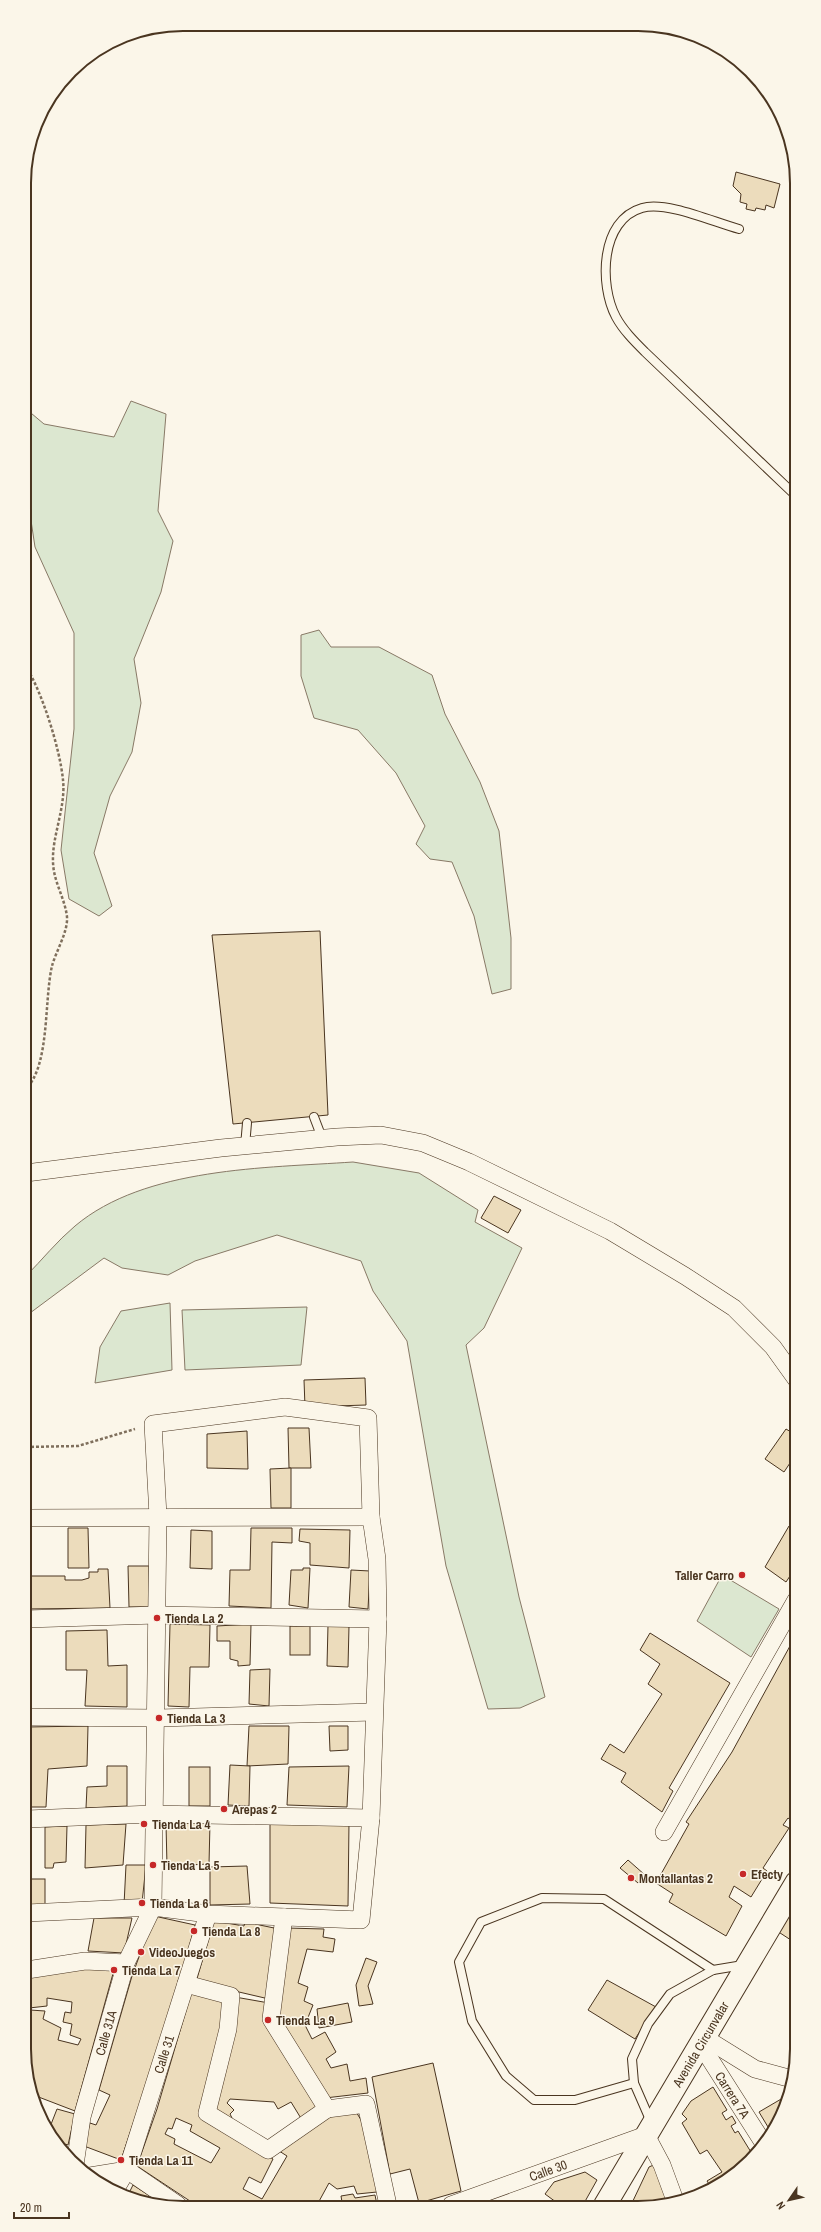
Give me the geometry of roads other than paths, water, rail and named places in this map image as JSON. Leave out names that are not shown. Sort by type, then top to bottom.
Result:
[{"type":"main road","name":"Avenida Circunvalar","points":[[607,2201],[790,1893]]},
{"type":"street","points":[[31,1172],[322,1138],[380,1135],[423,1143],[469,1162],[610,1231],[734,1308],[773,1347],[790,1371]]},
{"type":"street","points":[[31,1913],[153,1907],[208,1914],[361,1920],[371,1818],[378,1619],[377,1559],[371,1517],[368,1418],[285,1407],[153,1424],[158,1516],[153,1907]]},
{"type":"street","points":[[31,1518],[158,1516],[371,1517]]},
{"type":"street","points":[[664,1832],[790,1611]]},
{"type":"street","points":[[31,1619],[157,1615],[378,1619]]},
{"type":"street","points":[[31,1717],[155,1718],[374,1712]]},
{"type":"street","points":[[31,1819],[153,1814],[371,1818]]},
{"type":"street","name":"Calle 31A","points":[[76,2158],[82,2116],[126,1963],[153,1907]]},
{"type":"street","name":"Calle 31","points":[[118,2186],[127,2170],[208,1914]]},
{"type":"street","points":[[284,1917],[270,2019],[327,2109]]},
{"type":"street","points":[[31,1969],[85,1961],[126,1963]]},
{"type":"street","points":[[186,1984],[231,1996],[228,2029],[207,2113],[268,2150],[327,2109],[366,2104],[387,2201]]},
{"type":"street","points":[[703,2042],[755,2069],[787,2077]]},
{"type":"street","name":"Carrera 7A","points":[[703,2042],[761,2139]]},
{"type":"street","points":[[649,2130],[674,2197]]},
{"type":"street","name":"Calle 30","points":[[462,2201],[649,2130]]},
{"type":"street","points":[[98,2175],[127,2170],[172,2201]]},
{"type":"lane","points":[[739,229],[670,209],[652,207],[641,209],[632,213],[615,229],[606,255],[606,287],[610,304],[624,330],[645,352],[790,490]]},
{"type":"lane","points":[[314,1117],[322,1138]]},
{"type":"lane","points":[[245,1146],[247,1123]]},
{"type":"lane","points":[[634,2083],[575,2100],[534,2100],[506,2076],[472,2020],[459,1962],[481,1922],[542,1898],[604,1899],[713,1970]]},
{"type":"lane","points":[[649,2130],[634,2083],[632,2059],[648,2024],[670,1994],[713,1970],[749,1963]]},
{"type":"place","name":"Taller Carro","points":[[742,1575]]},
{"type":"place","name":"Tienda La 2","points":[[157,1618]]},
{"type":"place","name":"Tienda La 3","points":[[159,1718]]},
{"type":"place","name":"Arepas 2","points":[[224,1809]]},
{"type":"place","name":"Tienda La 4","points":[[144,1824]]},
{"type":"place","name":"Tienda La 5","points":[[153,1865]]},
{"type":"place","name":"Efecty","points":[[743,1874]]},
{"type":"place","name":"Montallantas 2","points":[[631,1878]]},
{"type":"place","name":"Tienda La 6","points":[[142,1903]]},
{"type":"place","name":"Tienda La 8","points":[[194,1931]]},
{"type":"place","name":"VideoJuegos","points":[[141,1952]]},
{"type":"place","name":"Tienda La 7","points":[[114,1970]]},
{"type":"place","name":"Tienda La 9","points":[[268,2020]]},
{"type":"place","name":"Tienda La 11","points":[[121,2160]]}]
